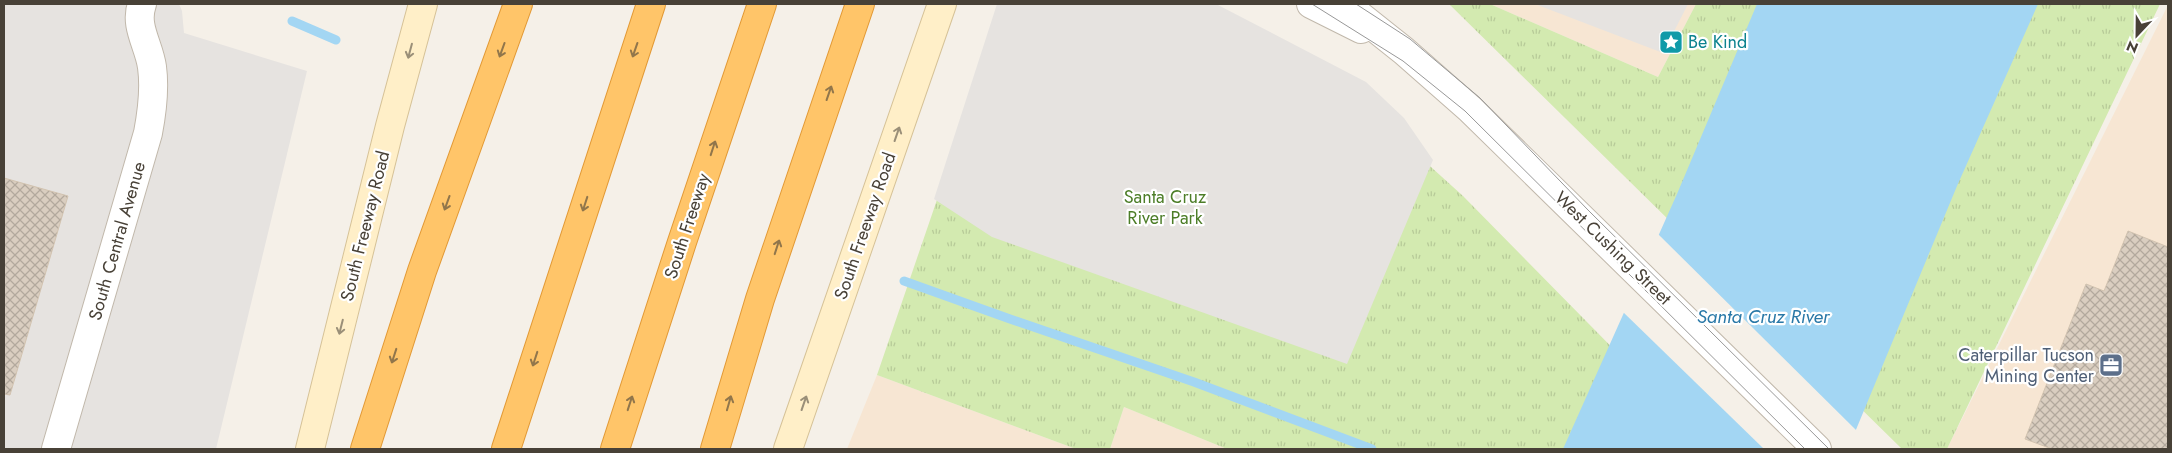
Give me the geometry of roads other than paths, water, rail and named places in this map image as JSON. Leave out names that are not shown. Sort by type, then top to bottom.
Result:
[{"type":"highway","points":[[365,449],[422,271],[518,4]]},
{"type":"highway","points":[[506,449],[651,4]]},
{"type":"highway","name":"South Freeway","points":[[615,449],[678,251],[762,4]]},
{"type":"highway","points":[[715,449],[766,283],[860,4]]},
{"type":"main road","name":"South Freeway Road","points":[[310,449],[392,117],[423,4]]},
{"type":"main road","name":"South Freeway Road","points":[[788,449],[942,4]]},
{"type":"street","name":"West Cushing Street","points":[[1311,4],[1404,51]]},
{"type":"street","name":"West Cushing Street","points":[[1345,4],[1404,51],[1470,109],[1817,449]]},
{"type":"street","name":"South Central Avenue","points":[[56,449],[148,133],[152,103],[152,69],[141,17]]},
{"type":"water","name":"Santa Cruz River","points":[[1757,4],[2038,4],[1957,186],[1848,449],[1563,449],[1677,194]]},
{"type":"waterway","points":[[292,21],[336,40]]},
{"type":"waterway","points":[[904,281],[1194,382],[1372,449]]},
{"type":"tram line","points":[[1312,4],[1403,61],[1465,111],[1805,449]]},
{"type":"tram line","points":[[1356,4],[1410,39],[1480,98],[1588,210],[1829,449]]},
{"type":"place","name":"Be Kind","points":[[1671,42]]},
{"type":"place","name":"Caterpillar Tucson Mining Center","points":[[2111,365]]},
{"type":"park label","name":"Santa Cruz River Park","points":[[1165,207]]}]
